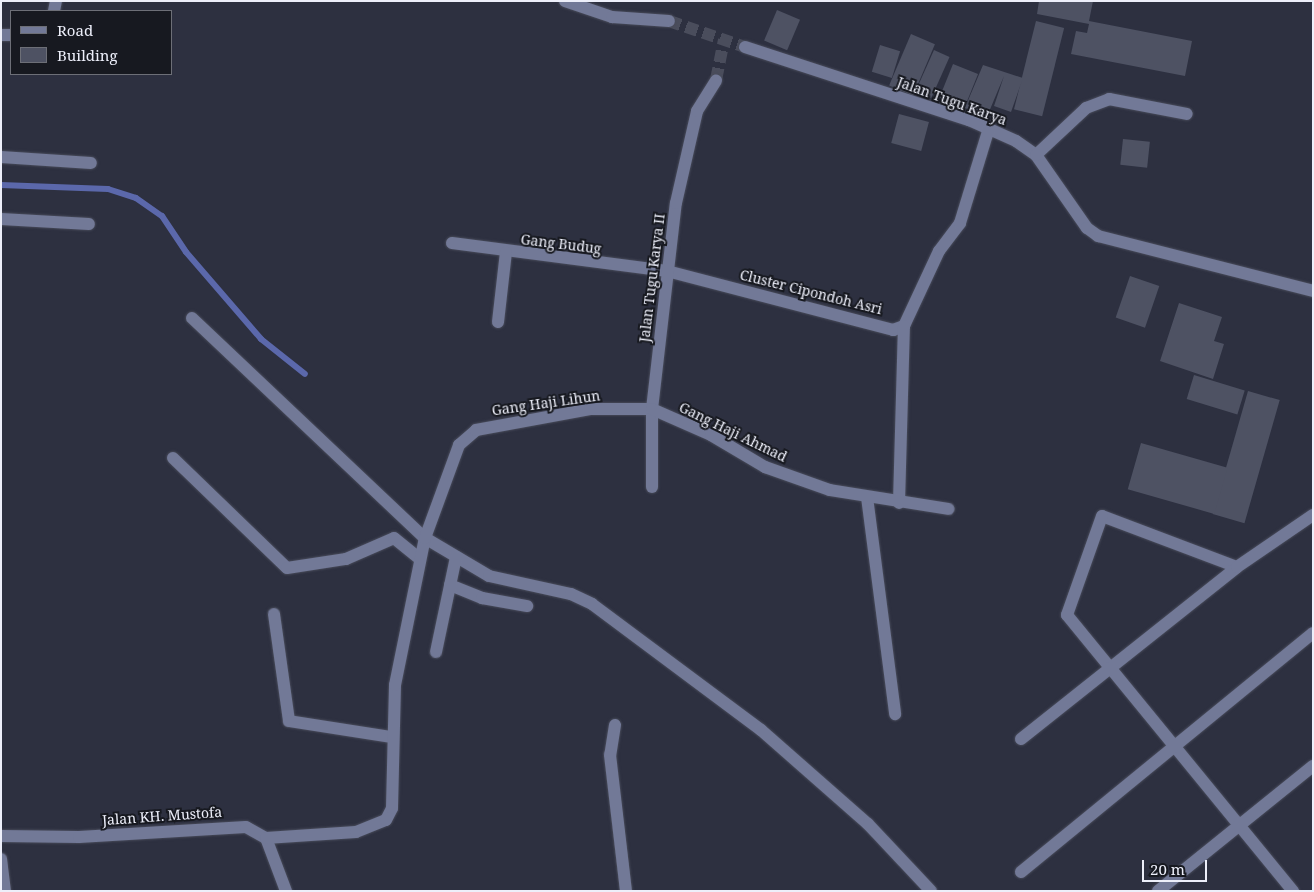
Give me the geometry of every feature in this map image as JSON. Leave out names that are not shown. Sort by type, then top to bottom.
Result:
[{"type":"street","points":[[564,1],[612,17],[669,21]]},
{"type":"street","name":"Jalan Tugu Karya","points":[[745,46],[989,128],[1036,155],[1098,236],[1313,291]]},
{"type":"street","name":"Jalan Tugu Karya II","points":[[652,486],[652,409],[676,203],[697,111],[716,80]]},
{"type":"street","points":[[1036,155],[1086,108],[1109,100],[1187,114]]},
{"type":"street","points":[[899,503],[904,326],[939,251],[953,235],[989,128]]},
{"type":"street","points":[[1,157],[91,162]]},
{"type":"street","points":[[1,219],[89,224]]},
{"type":"street","name":"Gang Budug","points":[[452,243],[506,252],[667,271]]},
{"type":"street","points":[[498,322],[506,252]]},
{"type":"street","name":"Cluster Cipondoh Asri","points":[[667,271],[893,330],[904,326]]},
{"type":"street","points":[[192,318],[425,538],[456,557],[510,584],[571,594],[592,604],[761,730],[868,824],[931,891]]},
{"type":"street","name":"Gang Haji Lihun","points":[[266,838],[356,832],[386,820],[392,808],[391,737],[395,685],[425,538],[460,445],[476,430],[590,409],[652,409]]},
{"type":"street","name":"Gang Haji Ahmad","points":[[652,409],[711,435],[765,468],[867,497],[948,509]]},
{"type":"street","points":[[173,458],[287,568],[346,558],[394,538],[420,559]]},
{"type":"street","points":[[867,497],[895,714]]},
{"type":"street","points":[[1021,739],[1237,568],[1313,515]]},
{"type":"street","points":[[1237,568],[1102,516],[1067,615],[1293,891]]},
{"type":"street","points":[[436,652],[456,557]]},
{"type":"street","points":[[450,586],[482,598],[527,606]]},
{"type":"street","points":[[274,614],[289,721],[391,737]]},
{"type":"street","points":[[1021,872],[1313,634]]},
{"type":"street","points":[[615,725],[610,755],[626,891]]},
{"type":"street","points":[[1158,891],[1313,766]]},
{"type":"street","name":"Jalan KH. Mustofa","points":[[1,836],[80,837],[226,826],[258,830],[266,838]]},
{"type":"street","points":[[266,838],[286,891]]},
{"type":"street","points":[[1,859],[5,891]]},
{"type":"building","points":[[1039,1],[1093,1],[1089,21],[1192,41],[1185,76],[1071,54],[1076,31],[1087,33],[1089,24],[1037,14]]},
{"type":"building","points":[[777,10],[800,20],[787,50],[764,40]]},
{"type":"building","points":[[1036,21],[1064,28],[1042,116],[1014,109]]},
{"type":"building","points":[[911,34],[935,44],[913,96],[889,86]]},
{"type":"building","points":[[880,45],[900,51],[892,78],[872,72]]},
{"type":"building","points":[[934,50],[950,57],[931,98],[916,91]]},
{"type":"building","points":[[953,64],[978,74],[965,107],[940,97]]},
{"type":"building","points":[[983,65],[1023,78],[1011,112],[994,106],[1004,76],[986,119],[964,110]]},
{"type":"building","points":[[899,114],[929,122],[921,151],[891,143]]},
{"type":"building","points":[[1123,139],[1150,142],[1147,168],[1120,165]]},
{"type":"building","points":[[1130,276],[1159,286],[1145,328],[1116,318]]},
{"type":"building","points":[[1179,303],[1222,317],[1214,341],[1224,344],[1213,379],[1160,361]]},
{"type":"building","points":[[1194,375],[1245,390],[1237,414],[1187,399]]},
{"type":"building","points":[[1248,391],[1280,400],[1244,523],[1213,514]]},
{"type":"building","points":[[1141,443],[1228,468],[1214,514],[1128,489]]},
{"type":"waterway","points":[[1,185],[108,189],[136,198],[162,216],[186,252],[261,339],[305,374]]},
{"type":"tunnel","points":[[669,21],[745,47]]},
{"type":"tunnel","points":[[716,80],[724,40]]}]
